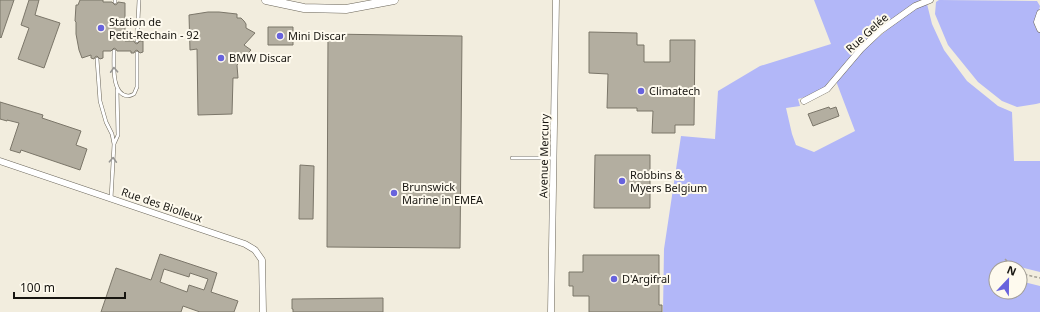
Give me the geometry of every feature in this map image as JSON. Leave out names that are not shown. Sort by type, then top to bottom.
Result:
[{"type":"street","points":[[266,0],[304,8],[346,9],[394,0]]},
{"type":"street","name":"Avenue Mercury","points":[[551,312],[556,0]]},
{"type":"street","name":"Rue Gelée","points":[[804,101],[827,90],[861,49],[880,31],[915,6],[930,0]]},
{"type":"street","points":[[1040,13],[1037,22],[1040,28]]},
{"type":"street","name":"Rue des Biolleux","points":[[0,161],[245,244],[256,250],[262,260],[263,312]]},
{"type":"lane","points":[[137,41],[139,0]]},
{"type":"lane","points":[[114,51],[115,80],[118,90],[118,135],[114,144]]},
{"type":"lane","points":[[118,90],[127,96],[134,94],[137,87],[137,53]]},
{"type":"lane","points":[[97,59],[100,101],[114,144],[111,199]]},
{"type":"lane","points":[[512,158],[554,158]]},
{"type":"path","points":[[1028,275],[1040,278]]},
{"type":"shaded area","points":[[814,0],[924,0],[913,4],[863,44],[819,93],[798,99],[800,106],[786,108],[796,145],[814,152],[855,131],[836,81],[863,50],[914,9],[927,4],[932,24],[944,50],[967,81],[998,106],[1012,112],[1014,161],[1040,161],[1040,272],[1028,269],[1028,260],[988,260],[988,300],[1028,300],[1028,283],[1040,286],[1040,312],[663,312],[664,249],[681,136],[715,139],[718,91],[760,66],[831,44]]},
{"type":"shaded area","points":[[939,0],[1037,1],[1040,6],[1035,27],[1040,33],[1040,103],[1017,107],[1002,101],[978,82],[948,45],[935,14],[936,2]]},
{"type":"building","points":[[0,0],[14,0],[1,38],[0,37]]},
{"type":"building","points":[[29,0],[39,0],[35,15],[60,23],[44,68],[18,59],[29,28],[21,25]]},
{"type":"building","name":"Station de Petit-Rechain - 92","points":[[80,0],[103,0],[103,2],[112,2],[115,5],[118,2],[125,3],[125,41],[134,41],[137,44],[140,41],[143,41],[143,52],[140,53],[137,50],[134,53],[131,53],[131,51],[117,51],[114,48],[111,51],[103,51],[103,58],[100,59],[97,56],[94,59],[91,58],[91,55],[82,58],[79,50],[75,21],[76,5],[78,5]]},
{"type":"building","name":"BMW Discar","points":[[208,12],[237,14],[237,18],[241,18],[246,24],[246,28],[255,33],[244,45],[251,50],[237,65],[238,78],[233,78],[232,114],[198,115],[197,49],[190,50],[189,15]]},
{"type":"building","name":"Mini Discar","points":[[268,27],[293,27],[293,45],[268,45]]},
{"type":"building","name":"Climatech","points":[[589,32],[637,33],[637,45],[644,45],[644,62],[670,62],[670,40],[695,40],[694,125],[675,125],[675,133],[652,133],[653,111],[637,111],[637,108],[607,108],[608,74],[589,73]]},
{"type":"building","name":"Brunswick Marine in EMEA","points":[[328,34],[462,36],[460,248],[327,247]]},
{"type":"building","points":[[0,102],[43,115],[42,118],[81,131],[76,145],[87,149],[80,170],[21,150],[20,153],[10,150],[19,123],[0,119]]},
{"type":"building","points":[[829,107],[830,109],[836,107],[839,116],[813,126],[808,114]]},
{"type":"building","name":"Robbins & Myers Belgium","points":[[595,155],[650,155],[650,208],[594,208]]},
{"type":"building","points":[[300,165],[314,166],[313,219],[299,219]]},
{"type":"building","points":[[160,254],[217,273],[211,292],[238,301],[234,312],[200,312],[183,306],[181,312],[101,312],[116,268],[151,280]],"holes":[[[164,269],[189,277],[190,273],[208,279],[204,290],[189,285],[187,292],[160,282]]]},
{"type":"building","name":"D'Argifral","points":[[583,255],[659,255],[659,305],[662,305],[662,312],[589,312],[589,296],[573,296],[573,286],[569,286],[569,272],[583,272]]},
{"type":"building","points":[[383,298],[383,312],[293,312],[292,309],[292,299]]},
{"type":"place","name":"Station de Petit-Rechain - 92","points":[[101,28]]},
{"type":"place","name":"Mini Discar","points":[[280,36]]},
{"type":"place","name":"BMW Discar","points":[[221,58]]},
{"type":"place","name":"Climatech","points":[[641,91]]},
{"type":"place","name":"Robbins & Myers Belgium","points":[[622,181]]},
{"type":"place","name":"Brunswick Marine in EMEA","points":[[394,193]]},
{"type":"place","name":"D'Argifral","points":[[614,279]]}]
